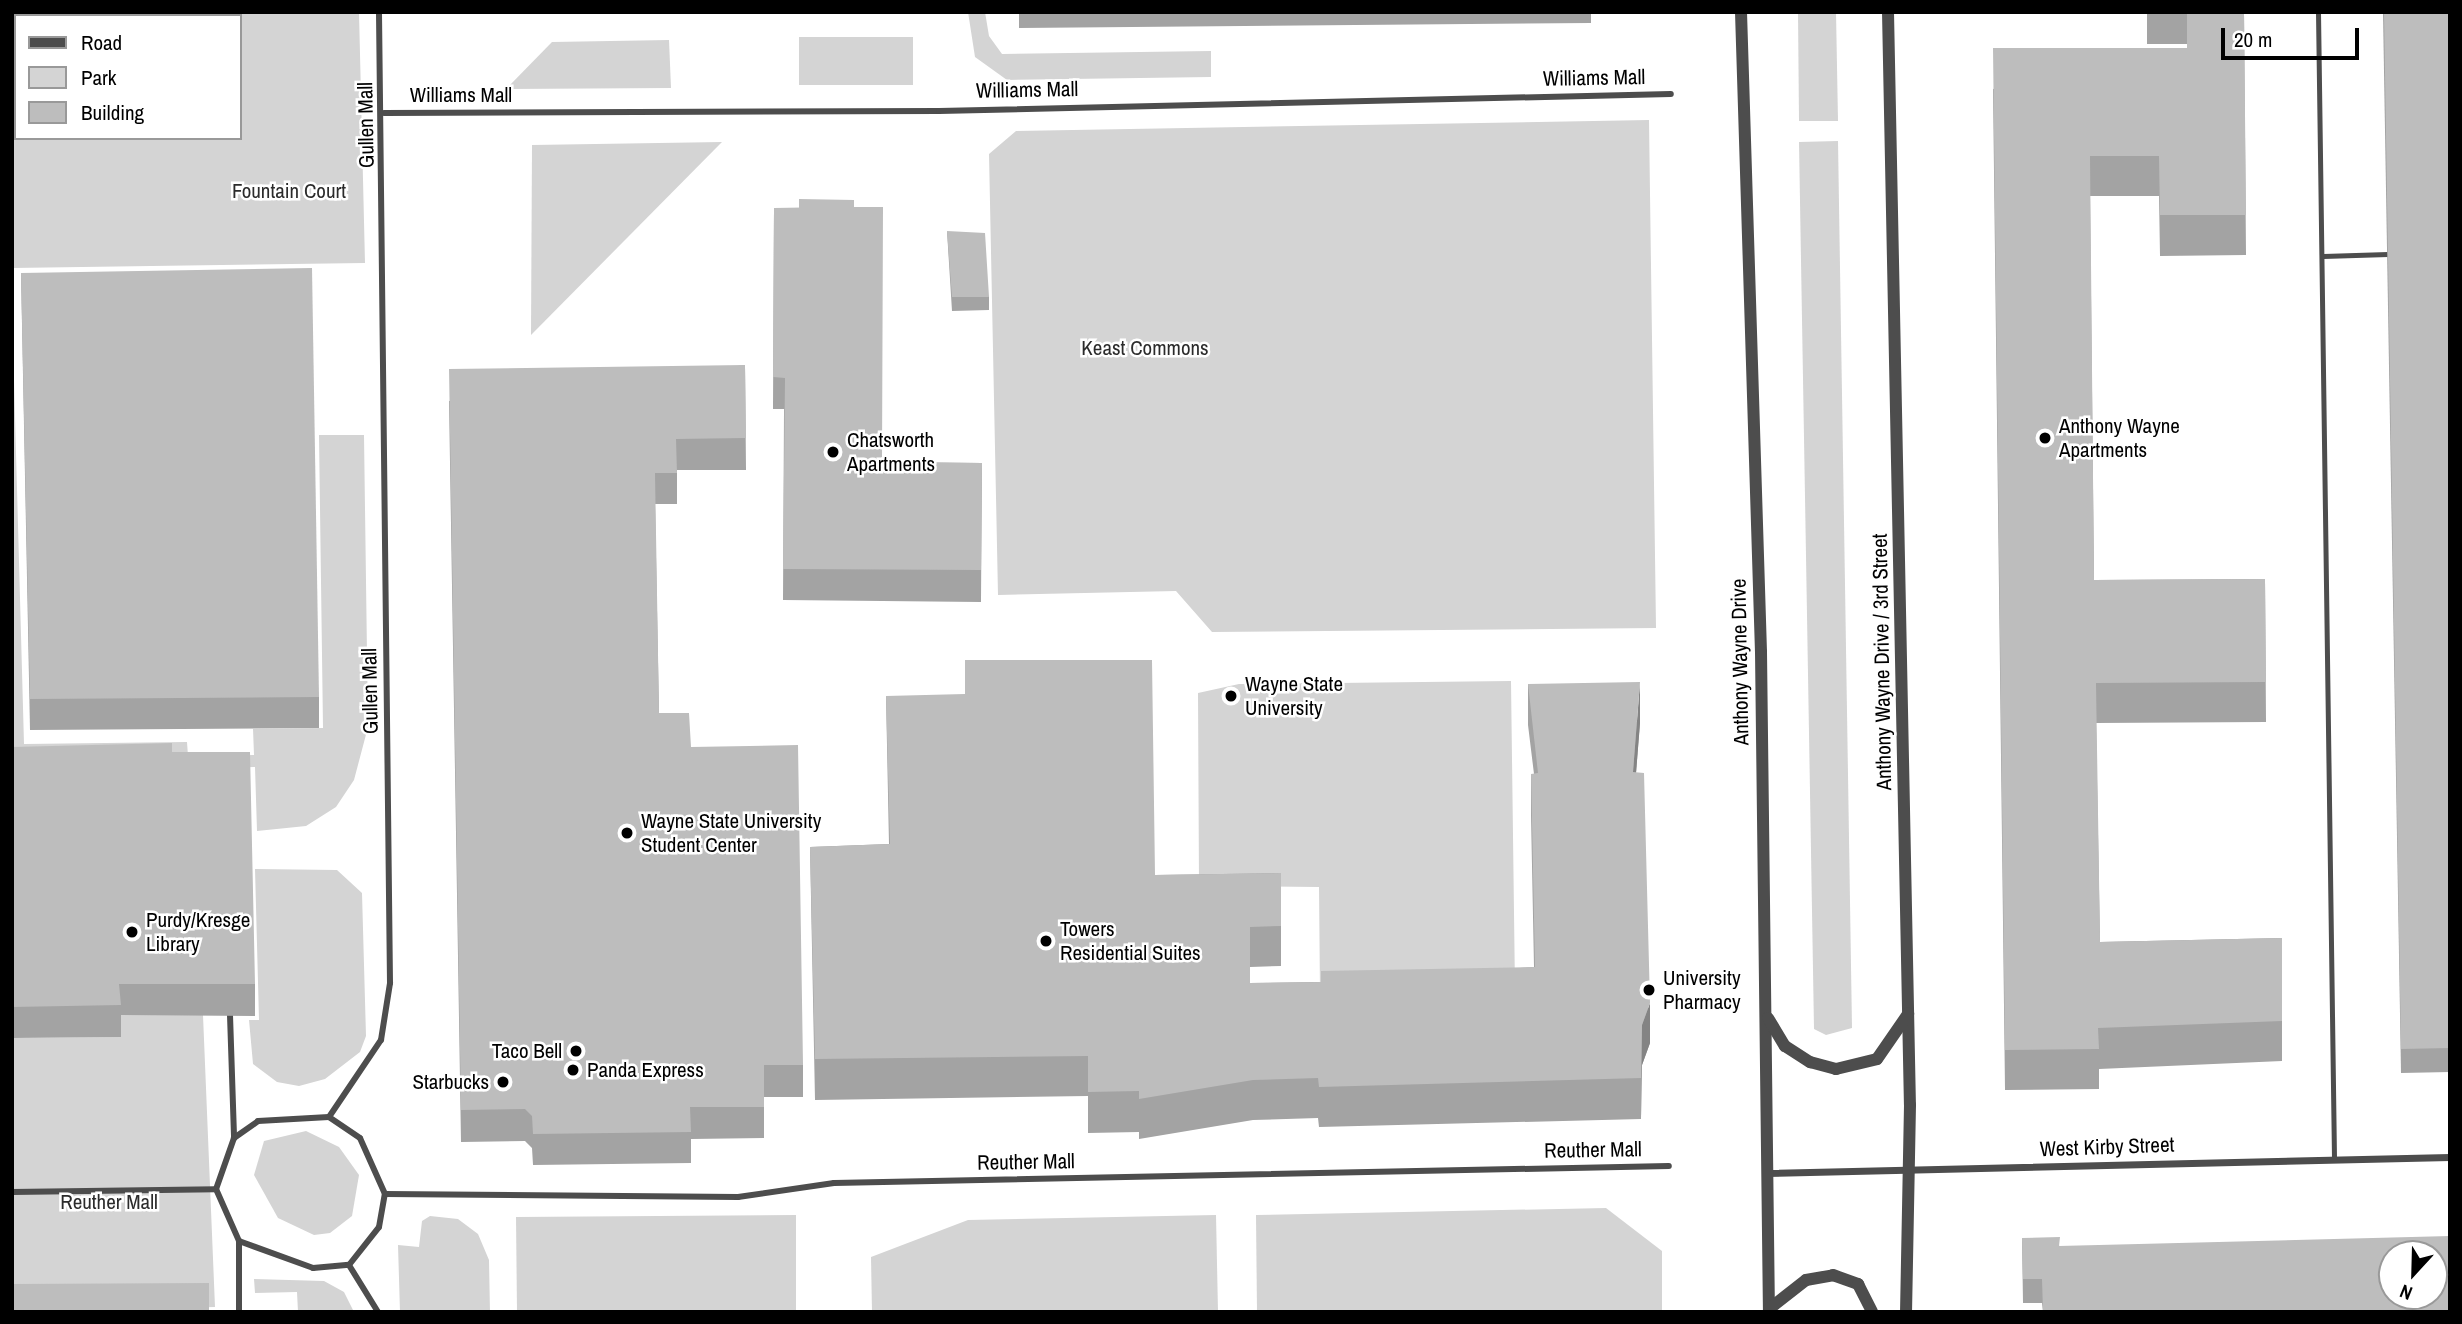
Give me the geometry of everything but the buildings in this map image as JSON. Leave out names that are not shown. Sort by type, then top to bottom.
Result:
[{"type":"street","name":"Gullen Mall","points":[[329,1117],[381,1041],[389,1003],[384,113],[379,12]]},
{"type":"street","name":"Anthony Wayne Drive","points":[[1741,12],[1760,652],[1769,1311]]},
{"type":"street","name":"Anthony Wayne Drive / 3rd Street","points":[[1888,12],[1908,1013],[1910,1169],[1906,1312]]},
{"type":"street","name":"Williams Mall","points":[[384,113],[939,111],[1671,94]]},
{"type":"street","points":[[1763,1001],[1772,1031],[1785,1046],[1836,1069],[1877,1059],[1908,1013]]},
{"type":"street","points":[[230,1015],[234,1138],[216,1189],[239,1241],[239,1312]]},
{"type":"street","points":[[234,1138],[258,1121],[329,1117],[360,1138],[385,1194],[379,1227],[349,1265],[313,1268],[239,1241]]},
{"type":"street","name":"West Kirby Street","points":[[1766,1173],[2450,1157]]},
{"type":"street","name":"Reuther Mall","points":[[385,1194],[738,1197],[834,1183],[1669,1166]]},
{"type":"street","points":[[12,1192],[216,1189]]},
{"type":"street","points":[[349,1265],[378,1312]]},
{"type":"street","points":[[1769,1311],[1806,1280],[1833,1275],[1858,1284],[1871,1312]]},
{"type":"lane","points":[[2318,12],[2334,1158]]},
{"type":"lane","points":[[2323,256],[2388,254]]},
{"type":"green space","name":"Fountain Court","points":[[12,12],[359,12],[365,263],[12,268]]},
{"type":"green space","points":[[968,12],[985,12],[989,36],[1002,54],[1211,51],[1211,77],[1007,80],[975,57]]},
{"type":"green space","points":[[1798,12],[1836,12],[1838,121],[1799,121]]},
{"type":"green space","points":[[799,37],[913,37],[913,85],[799,85]]},
{"type":"green space","points":[[669,40],[671,88],[506,89],[552,42]]},
{"type":"green space","name":"Keast Commons","points":[[1649,120],[1656,628],[1212,632],[1176,591],[998,595],[989,154],[1016,131]]},
{"type":"green space","points":[[1838,141],[1852,1028],[1826,1035],[1814,1029],[1799,142]]},
{"type":"green space","points":[[722,142],[531,335],[532,145]]},
{"type":"green space","points":[[12,306],[24,744],[187,742],[188,756],[254,755],[253,729],[323,728],[319,435],[364,435],[368,727],[354,780],[336,807],[306,826],[257,831],[255,767],[12,772]]},
{"type":"green space","points":[[1511,681],[1515,989],[1320,995],[1319,887],[1199,886],[1198,693],[1239,684]]},
{"type":"green space","points":[[255,869],[337,870],[362,893],[366,1036],[360,1052],[325,1079],[299,1086],[277,1082],[253,1064],[249,1020],[259,1020]]},
{"type":"green space","name":"Reuther Mall","points":[[119,1015],[203,1015],[215,1307],[12,1312],[12,1038],[121,1037]]},
{"type":"green space","points":[[306,1131],[339,1147],[359,1175],[352,1216],[330,1233],[314,1235],[278,1218],[254,1175],[264,1141]]},
{"type":"green space","points":[[1606,1208],[1662,1251],[1662,1312],[1257,1312],[1256,1215]]},
{"type":"green space","points":[[796,1215],[796,1312],[517,1312],[516,1217]]},
{"type":"green space","points":[[1216,1215],[1218,1312],[872,1312],[871,1257],[968,1220]]},
{"type":"green space","points":[[430,1216],[458,1219],[478,1234],[489,1260],[490,1312],[400,1312],[398,1245],[419,1247],[422,1221]]},
{"type":"green space","points":[[254,1279],[324,1281],[344,1292],[354,1312],[298,1312],[297,1292],[255,1293]]},
{"type":"place","name":"Anthony Wayne Apartments","points":[[2045,438]]},
{"type":"place","name":"Chatsworth Apartments","points":[[833,452]]},
{"type":"place","name":"Wayne State University","points":[[1231,696]]},
{"type":"place","name":"Wayne State University Student Center","points":[[627,833]]},
{"type":"place","name":"Purdy/Kresge Library","points":[[132,932]]},
{"type":"place","name":"Towers Residential Suites","points":[[1046,941]]},
{"type":"place","name":"University Pharmacy","points":[[1649,990]]},
{"type":"place","name":"Taco Bell","points":[[576,1051]]},
{"type":"place","name":"Panda Express","points":[[573,1070]]},
{"type":"place","name":"Starbucks","points":[[503,1082]]}]
